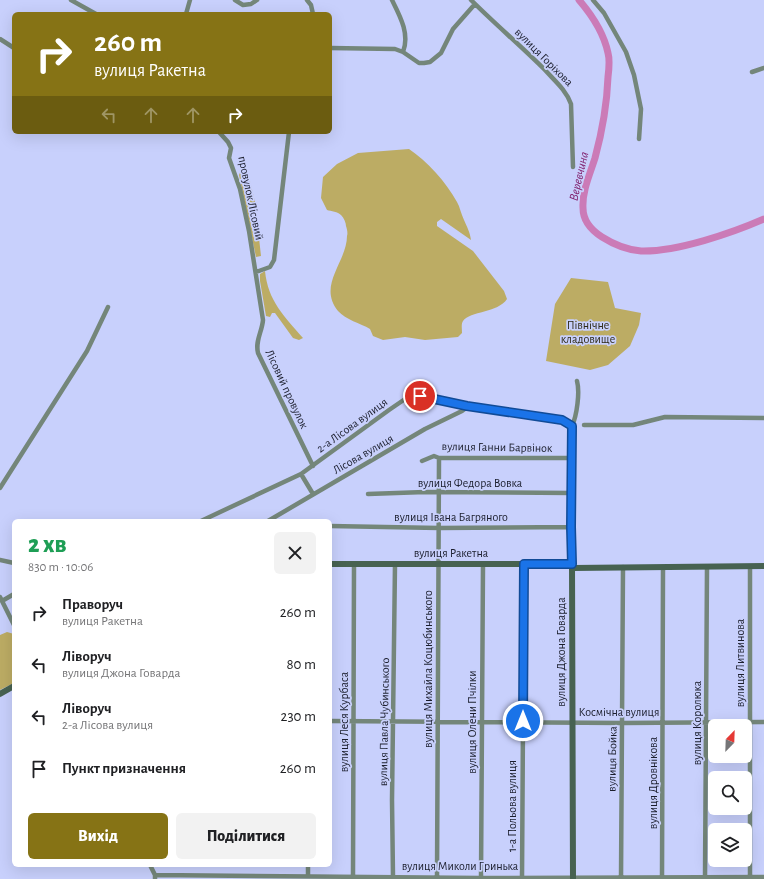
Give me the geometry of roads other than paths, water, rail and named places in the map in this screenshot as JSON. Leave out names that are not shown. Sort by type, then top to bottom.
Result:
[{"type":"street","points":[[71,0],[92,12]]},
{"type":"street","points":[[187,12],[190,0]]},
{"type":"street","points":[[235,0],[243,5],[251,4],[257,0]]},
{"type":"street","points":[[307,0],[312,12]]},
{"type":"street","points":[[392,0],[406,35],[406,43],[403,52]]},
{"type":"street","name":"вулиця Горіхова","points":[[471,0],[534,59],[562,88],[569,98],[571,104],[573,167]]},
{"type":"street","points":[[593,0],[604,13],[614,30],[626,52],[634,75],[641,109],[639,139]]},
{"type":"street","points":[[332,48],[395,49],[403,52],[416,61],[427,63],[443,51],[453,29],[475,4]]},
{"type":"street","points":[[0,39],[12,47]]},
{"type":"street","points":[[752,72],[764,68]]},
{"type":"street","name":"провулок Лісовий","points":[[221,134],[231,148],[229,158],[240,189],[256,272]]},
{"type":"street","points":[[256,272],[270,267],[274,260],[289,134]]},
{"type":"street","name":"Лісовий провулок","points":[[256,272],[263,320],[261,333],[257,342],[258,352],[313,466]]},
{"type":"street","points":[[0,488],[87,351],[108,307]]},
{"type":"street","name":"вулиця Джона Говарда","points":[[573,878],[571,527],[572,426],[579,388],[577,381]]},
{"type":"street","name":"2-а Лісова вулиця","points":[[205,519],[301,474],[408,397],[424,396],[467,406],[562,420],[572,426]]},
{"type":"street","name":"Лісова вулиця","points":[[271,519],[425,429],[462,411],[467,406]]},
{"type":"street","points":[[584,425],[633,425],[665,418],[764,418]]},
{"type":"street","name":"вулиця Ганни Барвінок","points":[[422,461],[433,456],[439,458],[572,458]]},
{"type":"street","name":"вулиця Михайла Коцюбинського","points":[[438,878],[439,458]]},
{"type":"street","points":[[301,474],[313,494]]},
{"type":"street","name":"вулиця Федора Вовка","points":[[368,494],[439,492],[572,493]]},
{"type":"street","name":"вулиця Івана Багряного","points":[[332,526],[439,528],[571,527]]},
{"type":"street","points":[[0,560],[12,563]]},
{"type":"street","name":"вулиця Ракетна","points":[[332,564],[524,564],[623,567],[764,566]]},
{"type":"street","name":"вулиця Павла Чубинського","points":[[393,878],[392,800],[395,564]]},
{"type":"street","name":"вулиця Олени Пчілки","points":[[481,878],[483,564]]},
{"type":"street","name":"1-а Польова вулиця","points":[[522,878],[524,564]]},
{"type":"street","name":"вулиця Леся Курбаса","points":[[353,878],[354,565]]},
{"type":"street","name":"вулиця Бойка","points":[[621,878],[623,567]]},
{"type":"street","name":"вулиця Дровнікова","points":[[662,878],[663,567]]},
{"type":"street","name":"вулиця Королюка","points":[[705,878],[707,567]]},
{"type":"street","name":"вулиця Литвинова","points":[[750,567],[750,719]]},
{"type":"street","points":[[12,595],[1,599],[12,621]]},
{"type":"street","points":[[0,694],[12,687]]},
{"type":"street","name":"Космічна вулиця","points":[[332,721],[523,721],[623,723],[707,722]]},
{"type":"street","name":"Космічна вулиця","points":[[752,722],[764,722]]},
{"type":"street","name":"вулиця Литвинова","points":[[750,763],[750,878]]},
{"type":"street","name":"вулиця Миколи Гринька","points":[[151,867],[155,877],[764,877]]},
{"type":"waterway","name":"Веревчина","points":[[579,0],[600,32],[606,46],[609,59],[607,97],[602,128],[595,158],[585,189],[583,202],[584,217],[591,228],[611,242],[641,251],[671,248],[704,241],[764,219]]},
{"type":"park label","name":"Північне кладовище","points":[[588,332]]}]
